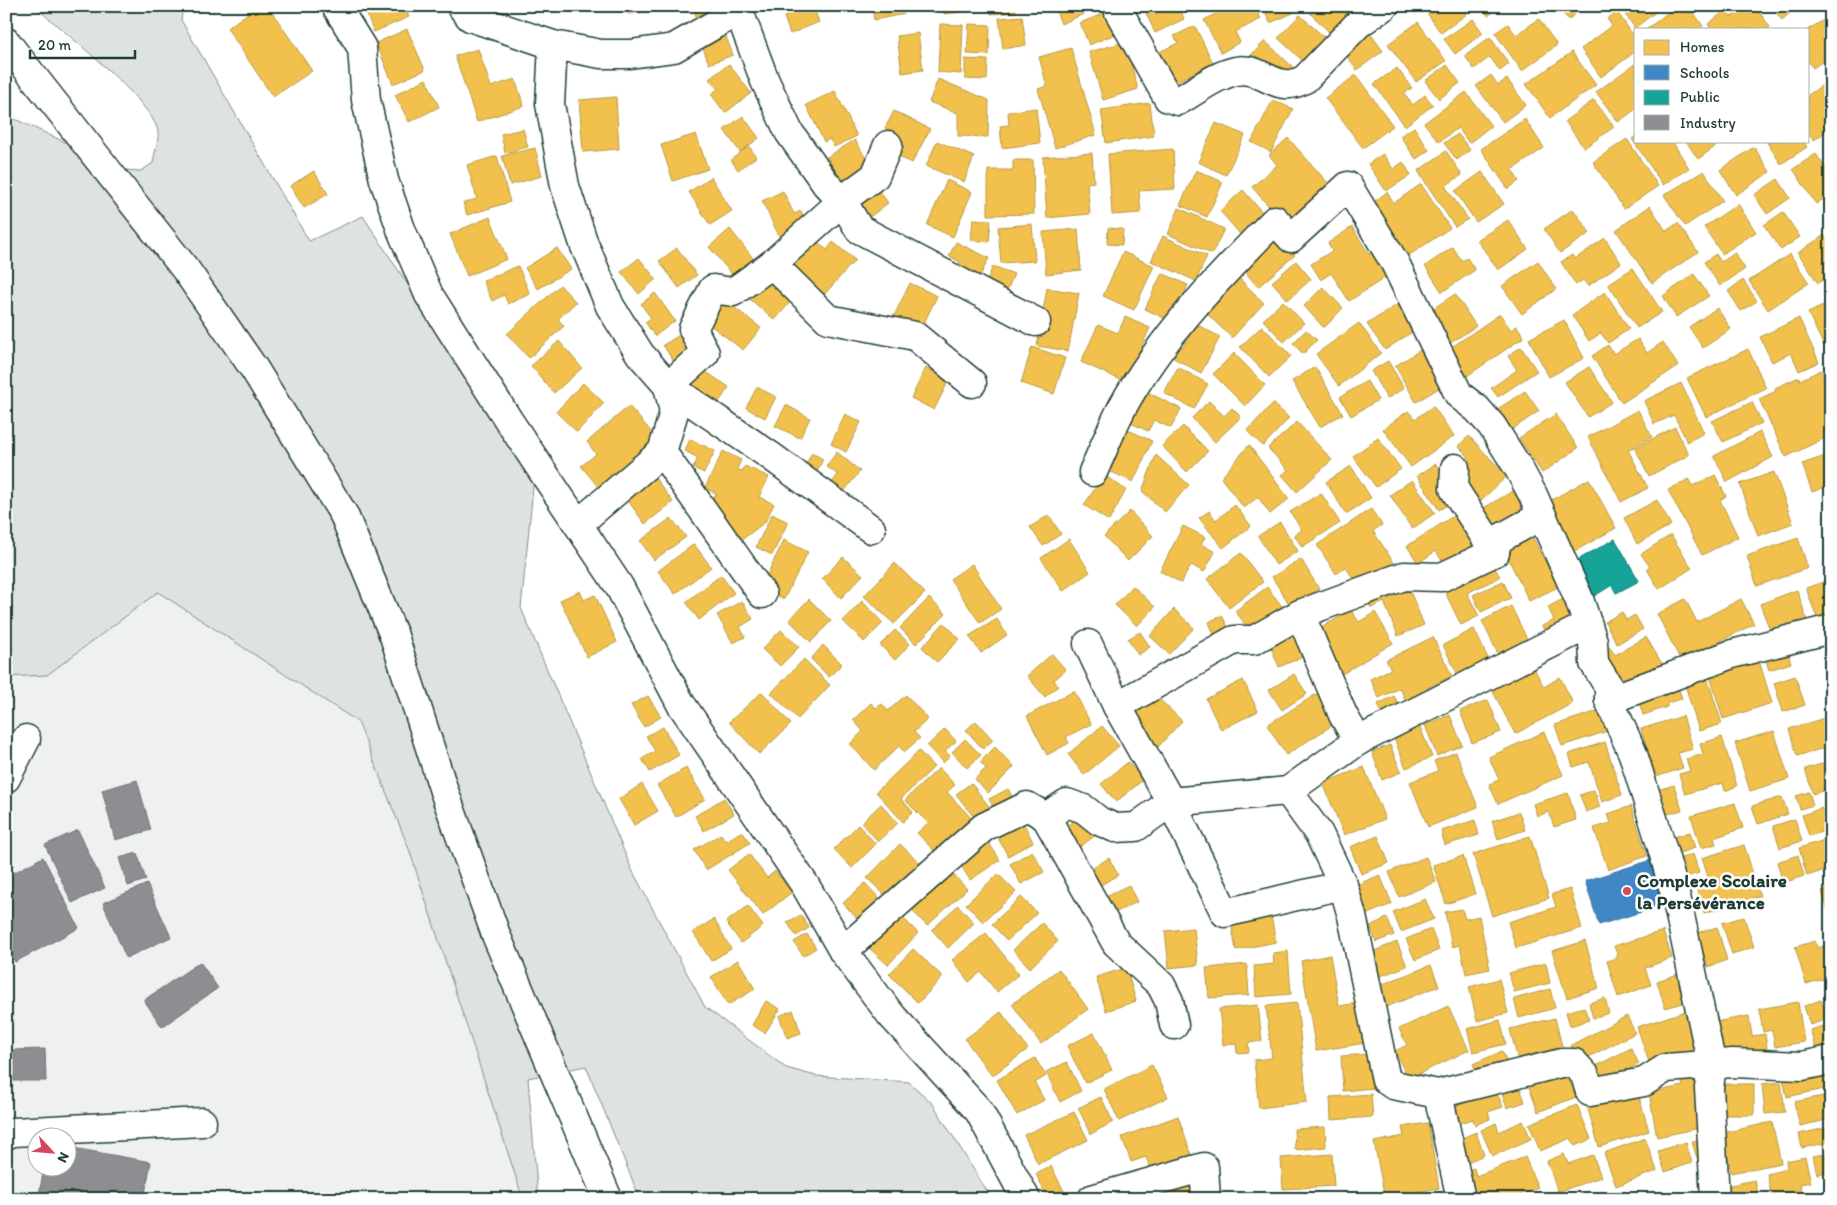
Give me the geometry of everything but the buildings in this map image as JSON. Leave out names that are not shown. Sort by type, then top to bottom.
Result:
[{"type":"street","points":[[336,6],[362,48],[366,100],[384,180],[402,232],[429,295],[509,421],[619,586],[681,704],[805,885],[843,951],[891,1015],[979,1110],[1026,1199]]},
{"type":"street","points":[[461,6],[470,17],[553,45],[601,54],[630,54],[674,48],[738,9],[766,81],[789,132],[826,184],[843,202],[859,229],[1036,322]]},
{"type":"street","points":[[1119,12],[1168,98],[1178,101],[1238,70],[1252,73],[1282,85],[1297,84],[1305,79],[1358,24],[1384,6]]},
{"type":"street","points":[[6,42],[186,270],[255,370],[344,515],[394,636],[444,790],[496,935],[608,1199]]},
{"type":"street","points":[[553,45],[550,104],[565,186],[610,306],[640,354],[668,386],[772,457],[871,529]]},
{"type":"street","points":[[668,386],[705,353],[692,329],[713,289],[733,292],[772,264],[875,176],[888,145]]},
{"type":"street","points":[[1093,472],[1124,406],[1147,369],[1178,324],[1226,269],[1275,220],[1291,238],[1348,186],[1395,263],[1459,395],[1492,426],[1533,495],[1588,625],[1593,641],[1594,663],[1609,687],[1609,700],[1633,754],[1677,901],[1712,1066],[1710,1088],[1715,1199]]},
{"type":"street","points":[[772,264],[828,319],[915,336],[972,383]]},
{"type":"street","points":[[578,524],[662,452],[674,412],[668,386]]},
{"type":"street","points":[[662,452],[762,594]]},
{"type":"street","points":[[1455,468],[1454,489],[1496,552]]},
{"type":"street","points":[[1496,552],[1497,540],[1541,516]]},
{"type":"street","points":[[1117,706],[1234,640],[1254,640],[1300,614],[1404,576],[1442,577],[1496,552]]},
{"type":"street","points":[[1300,614],[1343,715],[1358,741]]},
{"type":"street","points":[[1046,818],[1067,803],[1084,809],[1099,821],[1115,828],[1136,826],[1171,802],[1288,791],[1358,741],[1588,625]]},
{"type":"street","points":[[1609,700],[1732,654],[1831,629]]},
{"type":"street","points":[[1088,644],[1117,706],[1171,802],[1225,913],[1343,885]]},
{"type":"street","points":[[6,778],[26,739]]},
{"type":"street","points":[[1288,791],[1320,834],[1343,885],[1352,916],[1386,1080],[1393,1085],[1438,1094],[1561,1064],[1574,1063],[1585,1075],[1590,1092],[1644,1082],[1666,1068],[1733,1063],[1802,1066],[1831,1060]]},
{"type":"street","points":[[843,951],[984,827],[1027,806],[1046,818],[1116,943],[1161,985],[1168,1001],[1174,1025]]},
{"type":"street","points":[[1438,1094],[1461,1199]]},
{"type":"street","points":[[6,1135],[13,1132],[202,1122]]},
{"type":"street","points":[[1092,1199],[1204,1167],[1206,1199]]},
{"type":"shaded area","points":[[34,6],[183,6],[181,20],[309,241],[363,216],[534,478],[521,608],[632,870],[705,1007],[786,1068],[816,1076],[909,1082],[933,1104],[992,1199],[640,1199],[586,1066],[528,1078],[538,1199],[523,1199],[409,849],[358,722],[158,592],[47,675],[6,677],[6,115],[126,170],[141,171],[153,163],[158,136],[153,119],[124,85]]},
{"type":"shaded area","points":[[158,592],[358,722],[409,849],[523,1199],[6,1199],[6,677],[47,675]]},
{"type":"place","name":"Complexe Scolaire la Persévérance","points":[[1627,891]]}]
